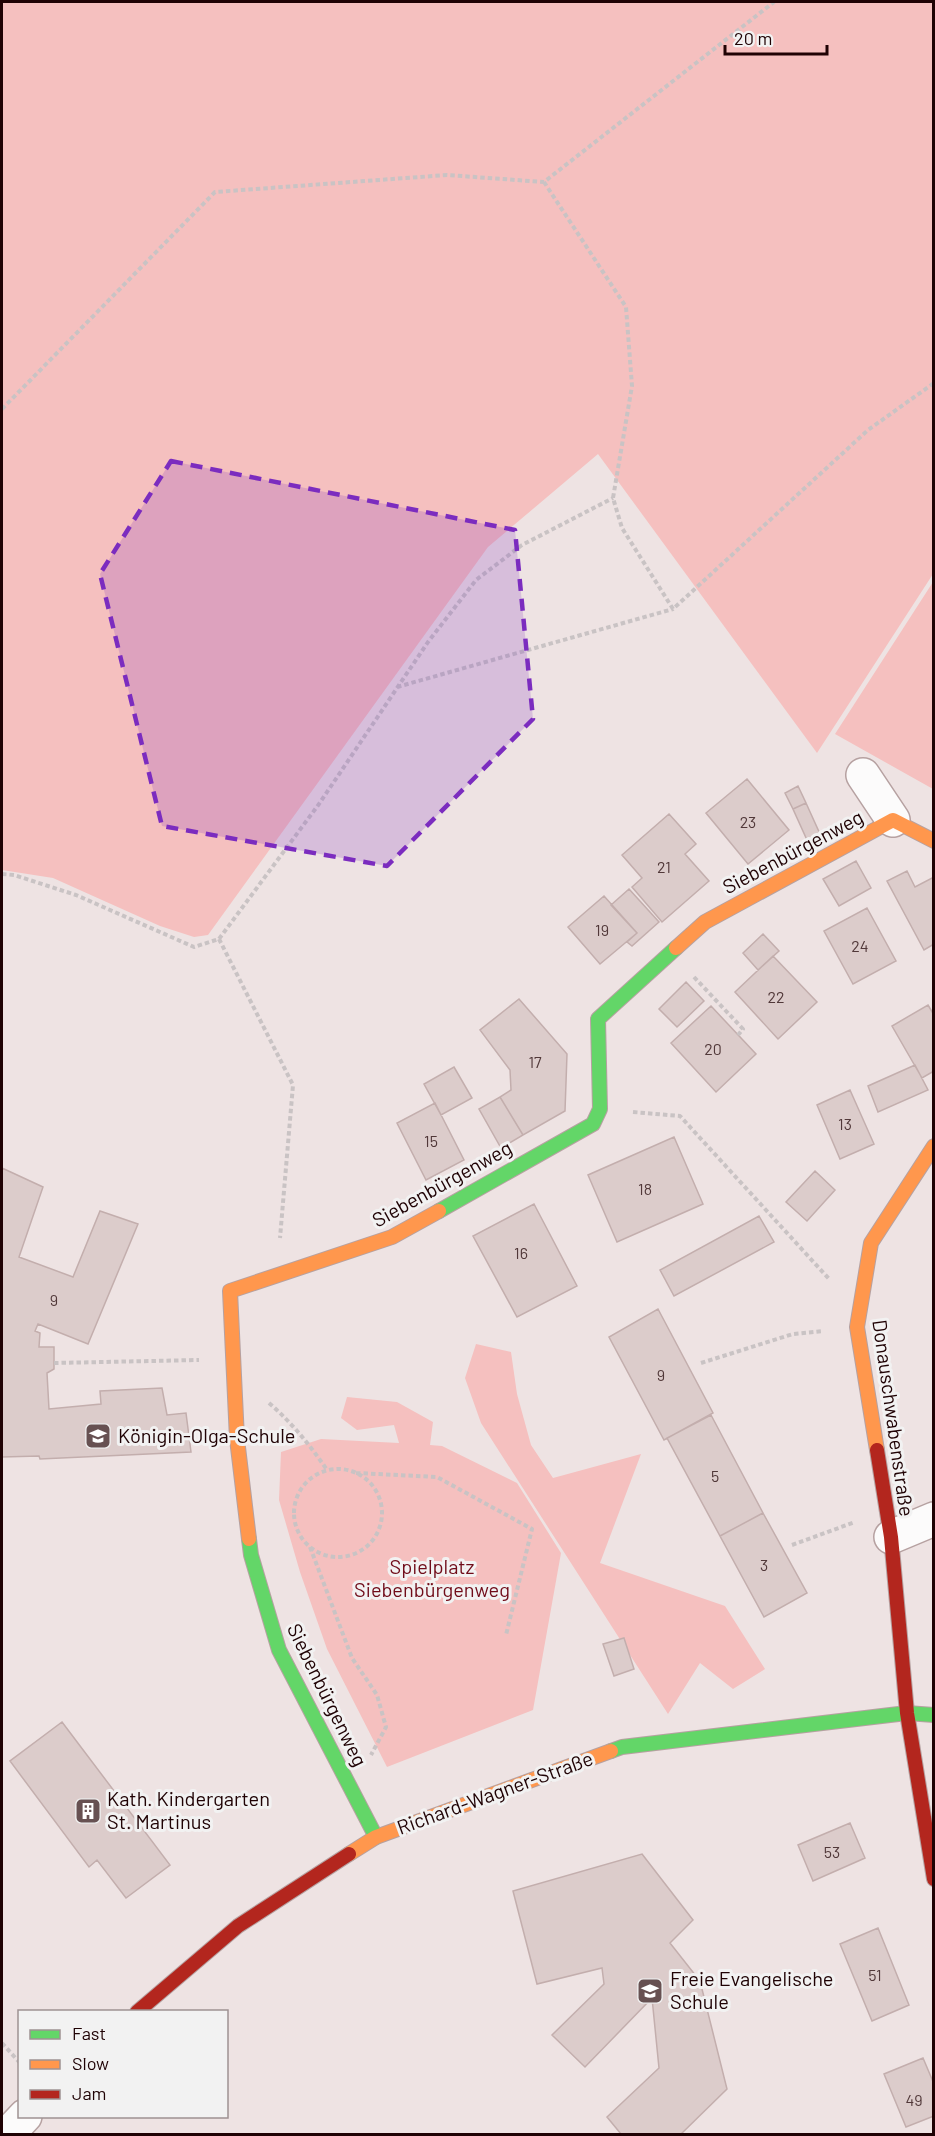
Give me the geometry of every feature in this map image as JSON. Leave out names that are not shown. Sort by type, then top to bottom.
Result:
[{"type":"street","points":[[862,775],[893,820]]},
{"type":"street","name":"Siebenbürgenweg","points":[[376,1837],[279,1650],[251,1555],[237,1439],[230,1291],[393,1237],[592,1124],[600,1109],[598,1019],[705,922],[893,820],[933,841]]},
{"type":"street","name":"Donauschwabenstraße","points":[[933,1146],[872,1243],[857,1327],[888,1523],[907,1713],[933,1879]]},
{"type":"street","points":[[888,1523],[933,1519]]},
{"type":"street","name":"Richard-Wagner-Straße","points":[[139,2010],[238,1926],[376,1837],[622,1747],[907,1713],[933,1714]]},
{"type":"street","points":[[8,2134],[23,2118]]},
{"type":"path","points":[[2,409],[215,192],[447,175],[544,182],[774,2]]},
{"type":"path","points":[[544,182],[626,307],[632,386],[613,498],[622,528],[673,609]]},
{"type":"path","points":[[396,687],[673,609],[868,430],[933,383]]},
{"type":"path","points":[[2,874],[14,875],[76,895],[194,947],[219,939],[306,822],[428,642],[476,580],[522,545],[613,498]]},
{"type":"path","points":[[219,939],[293,1085],[280,1242]]},
{"type":"path","points":[[670,953],[743,1029],[738,1035]]},
{"type":"path","points":[[600,1109],[680,1116],[859,1311]]},
{"type":"path","points":[[701,1363],[793,1334],[857,1327]]},
{"type":"path","points":[[54,1363],[233,1359]]},
{"type":"path","points":[[234,1378],[289,1420],[327,1470]]},
{"type":"path","points":[[342,1469],[356,1473],[363,1476],[374,1487],[381,1500],[383,1515],[379,1530],[371,1543],[348,1556],[334,1557],[321,1554],[301,1536],[296,1523],[294,1509],[298,1494],[307,1481],[327,1470],[342,1469]]},
{"type":"path","points":[[356,1473],[437,1477],[532,1529],[506,1635]]},
{"type":"path","points":[[792,1545],[888,1523]]},
{"type":"path","points":[[310,1546],[352,1658],[377,1695],[386,1727],[372,1754],[349,1785]]},
{"type":"path","points":[[2,2043],[18,2061]]},
{"type":"highlighted area","points":[[171,461],[515,530],[533,719],[387,866],[162,826],[100,574]]},
{"type":"green space","points":[[2,2],[933,2],[933,574],[817,753],[598,454],[488,547],[208,935],[194,937],[160,926],[53,878],[2,870]]},
{"type":"green space","points":[[933,582],[933,789],[835,734]]},
{"type":"green space","points":[[476,1344],[511,1352],[517,1394],[531,1445],[553,1478],[641,1454],[600,1563],[725,1606],[765,1669],[733,1689],[700,1663],[668,1714],[481,1423],[465,1378]]},
{"type":"green space","name":"Spielplatz Siebenbürgenweg","points":[[347,1397],[397,1402],[433,1422],[430,1445],[442,1446],[517,1483],[561,1553],[533,1710],[387,1767],[327,1649],[300,1572],[279,1500],[281,1452],[321,1439],[399,1443],[394,1425],[357,1430],[341,1418]]},
{"type":"building","points":[[747,779],[789,830],[748,864],[706,813]]},
{"type":"building","points":[[798,786],[806,803],[793,809],[785,793]]},
{"type":"building","points":[[806,803],[820,834],[807,840],[793,809]]},
{"type":"building","points":[[669,814],[696,844],[685,854],[709,881],[662,922],[632,887],[642,878],[622,855]]},
{"type":"building","points":[[856,861],[871,888],[839,906],[823,879]]},
{"type":"building","points":[[907,871],[915,887],[934,877],[934,944],[924,950],[887,881]]},
{"type":"building","points":[[629,889],[659,922],[632,946],[627,942],[637,933],[611,905]]},
{"type":"building","points":[[604,896],[637,933],[600,964],[568,927]]},
{"type":"building","points":[[867,908],[896,961],[853,984],[824,931]]},
{"type":"building","points":[[763,934],[779,951],[758,970],[743,953]]},
{"type":"building","points":[[773,956],[817,1002],[778,1039],[735,992]]},
{"type":"building","points":[[686,982],[704,1001],[677,1027],[659,1009]]},
{"type":"building","points":[[519,999],[567,1054],[565,1111],[523,1135],[500,1097],[511,1090],[510,1070],[480,1030]]},
{"type":"building","points":[[928,1005],[934,1015],[934,1071],[922,1078],[892,1026]]},
{"type":"building","points":[[711,1006],[756,1054],[716,1092],[671,1043]]},
{"type":"building","points":[[915,1065],[928,1090],[878,1112],[868,1086]]},
{"type":"building","points":[[454,1067],[472,1098],[441,1115],[424,1084]]},
{"type":"building","points":[[850,1090],[874,1144],[840,1159],[817,1105]]},
{"type":"building","points":[[500,1097],[523,1135],[501,1148],[479,1109]]},
{"type":"building","points":[[435,1103],[464,1160],[426,1180],[397,1123]]},
{"type":"building","points":[[674,1137],[703,1204],[617,1242],[588,1175]]},
{"type":"building","points":[[2,1168],[43,1187],[19,1257],[73,1277],[100,1211],[138,1224],[88,1344],[38,1324],[35,1331],[40,1333],[39,1347],[54,1347],[54,1369],[47,1373],[49,1409],[101,1404],[100,1391],[162,1388],[167,1415],[186,1413],[191,1452],[40,1459],[39,1456],[2,1457]]},
{"type":"building","points":[[815,1171],[835,1190],[807,1221],[786,1202]]},
{"type":"building","points":[[534,1204],[577,1286],[517,1317],[473,1236]]},
{"type":"building","points":[[759,1216],[774,1242],[674,1296],[660,1270]]},
{"type":"building","points":[[658,1309],[713,1413],[664,1440],[609,1337]]},
{"type":"building","points":[[711,1415],[763,1513],[720,1536],[667,1438]]},
{"type":"building","points":[[763,1513],[807,1593],[764,1617],[720,1536]]},
{"type":"building","points":[[624,1638],[634,1669],[614,1676],[603,1644]]},
{"type":"building","name":"Kath. Kindergarten St. Martinus","points":[[62,1722],[170,1865],[126,1898],[97,1860],[89,1867],[10,1761]]},
{"type":"building","points":[[850,1823],[865,1858],[813,1881],[798,1845]]},
{"type":"building","name":"Freie Evangelische Schule","points":[[642,1854],[693,1920],[670,1943],[700,1981],[727,2089],[681,2134],[621,2134],[607,2117],[659,2068],[652,1998],[585,2067],[552,2035],[604,1984],[602,1968],[537,1984],[513,1891]]},
{"type":"building","points":[[878,1928],[909,2005],[872,2021],[840,1944]]},
{"type":"building","points":[[923,2058],[934,2084],[934,2116],[906,2127],[884,2074]]},
{"type":"traffic: fast","points":[[439,1211],[593,1124],[600,1109],[598,1019],[676,948]]},
{"type":"traffic: fast","points":[[249,1539],[251,1555],[279,1650],[376,1837]]},
{"type":"traffic: fast","points":[[611,1751],[622,1747],[907,1713],[934,1715]]},
{"type":"traffic: slow","points":[[676,948],[705,922],[893,820],[934,841]]},
{"type":"traffic: slow","points":[[877,1450],[857,1327],[871,1243],[934,1146]]},
{"type":"traffic: slow","points":[[249,1539],[237,1439],[230,1291],[392,1237],[439,1211]]},
{"type":"traffic: slow","points":[[349,1854],[376,1837],[611,1751]]},
{"type":"traffic: jam","points":[[877,1450],[891,1537],[907,1713],[934,1879]]},
{"type":"traffic: jam","points":[[139,2010],[238,1926],[349,1854]]},
{"type":"place","name":"Königin-Olga-Schule","points":[[98,1436]]},
{"type":"place","name":"Kath. Kindergarten St. Martinus","points":[[88,1811]]},
{"type":"place","name":"Freie Evangelische Schule","points":[[650,1991]]}]
